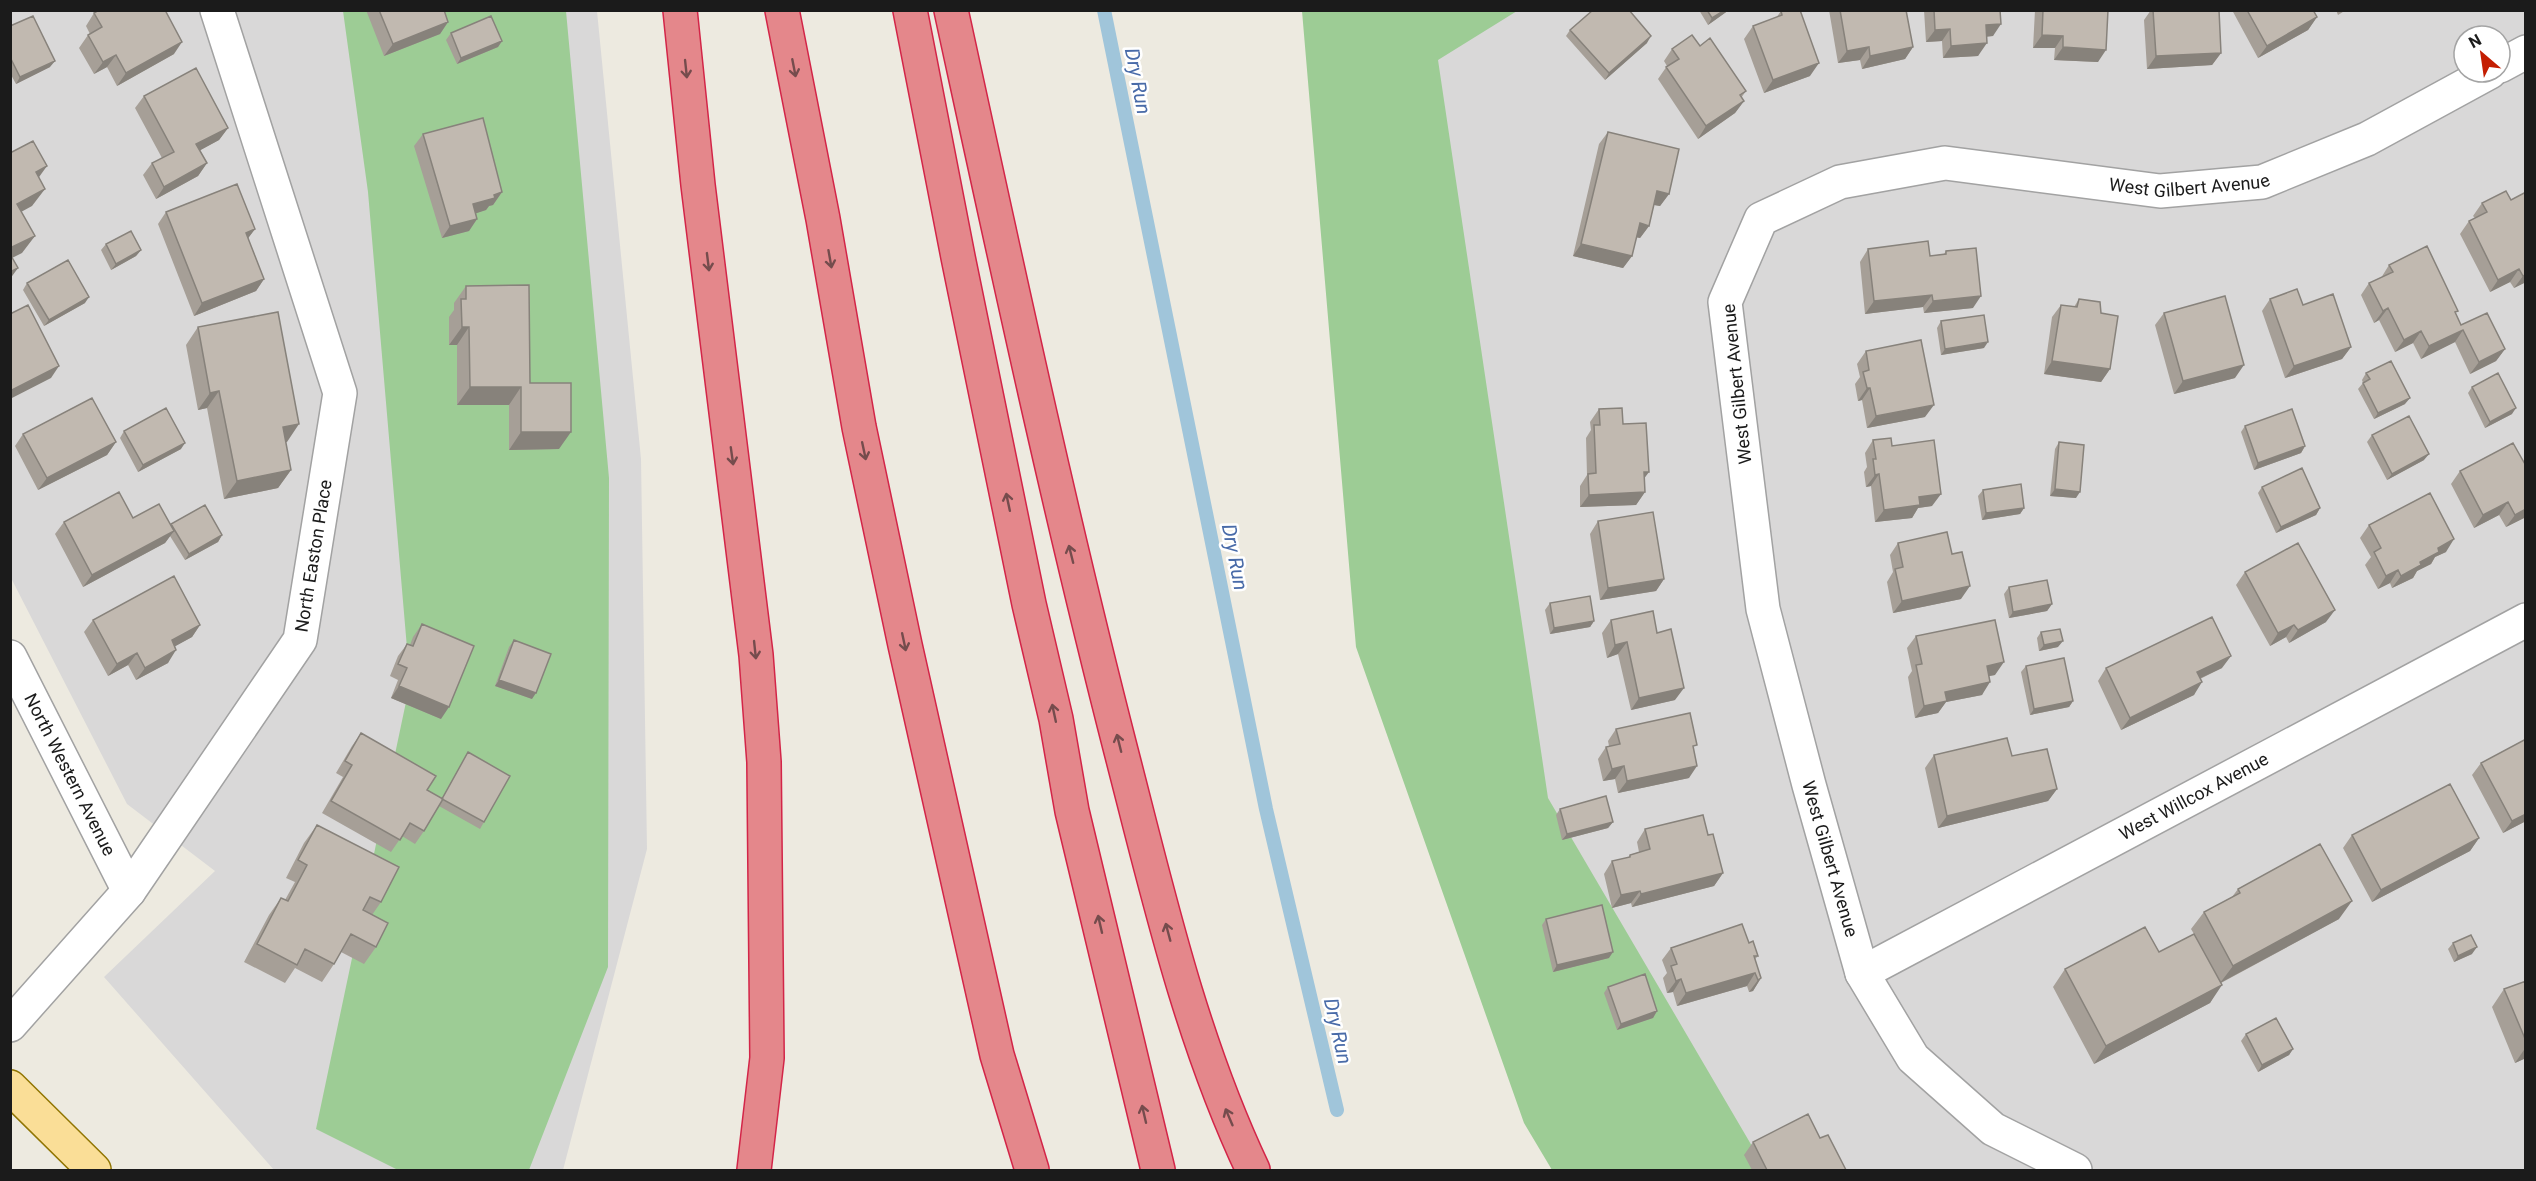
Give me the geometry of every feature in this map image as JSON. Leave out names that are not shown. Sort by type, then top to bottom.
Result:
[{"type":"highway","points":[[680,10],[698,185],[751,609],[764,762],[767,1058],[754,1170]]},
{"type":"highway","points":[[782,10],[823,219],[859,427],[907,656],[997,1055],[1032,1170]]},
{"type":"highway","points":[[910,10],[958,257],[1056,719],[1072,811],[1158,1170]]},
{"type":"highway","points":[[951,10],[1063,522],[1148,854],[1184,991],[1203,1050],[1253,1170]]},
{"type":"main road","points":[[10,1087],[94,1170]]},
{"type":"street","name":"North Easton Place","points":[[10,1025],[129,891],[300,640],[340,393],[217,10]]},
{"type":"street","points":[[2512,60],[2526,52]]},
{"type":"street","name":"West Gilbert Avenue","points":[[2075,1170],[1993,1129],[1913,1058],[1862,973],[1809,785],[1763,609],[1725,302],[1761,219],[1840,183],[1945,163],[2160,191],[2262,182],[2367,139],[2468,84]]},
{"type":"street","name":"West Willcox Avenue","points":[[1862,973],[2526,620]]},
{"type":"street","name":"North Western Avenue","points":[[10,657],[129,891]]},
{"type":"shaded area","points":[[11,11],[597,11],[641,459],[647,849],[563,1170],[274,1170],[104,977],[215,871],[127,804],[11,578]]},
{"type":"shaded area","points":[[1374,11],[2525,11],[2525,1170],[1670,1170],[1463,722]]},
{"type":"green space","points":[[343,11],[566,11],[609,478],[608,967],[529,1170],[398,1170],[316,1129],[410,683],[368,192]]},
{"type":"green space","points":[[1302,11],[1517,11],[1438,60],[1548,798],[1766,1170],[1552,1170],[1524,1123],[1356,647]]},
{"type":"building","points":[[99,10],[165,10],[182,42],[126,73],[116,55],[103,62],[88,35],[102,27],[94,13]]},
{"type":"building","points":[[379,10],[444,10],[448,22],[393,44]]},
{"type":"building","points":[[1593,10],[1629,10],[1651,36],[1609,73],[1570,30]]},
{"type":"building","points":[[1707,10],[1725,10],[1712,18]]},
{"type":"building","points":[[1782,10],[1800,10],[1819,63],[1773,80],[1753,26],[1782,15]]},
{"type":"building","points":[[1840,10],[1906,10],[1913,47],[1870,56],[1869,47],[1847,51]]},
{"type":"building","points":[[1934,10],[2000,10],[2001,24],[1986,25],[1987,43],[1951,46],[1950,29],[1935,30]]},
{"type":"building","points":[[2043,10],[2108,10],[2106,50],[2063,47],[2063,36],[2042,35]]},
{"type":"building","points":[[2153,10],[2219,10],[2221,53],[2156,56]]},
{"type":"building","points":[[2247,10],[2313,10],[2317,17],[2267,46]]},
{"type":"building","points":[[33,16],[55,61],[20,77],[10,57],[10,26]]},
{"type":"building","points":[[491,16],[502,41],[461,58],[451,33]]},
{"type":"building","points":[[1692,35],[1700,46],[1710,38],[1746,91],[1740,95],[1744,101],[1706,126],[1666,67],[1679,59],[1672,49]]},
{"type":"building","points":[[196,68],[228,128],[196,144],[207,163],[164,187],[152,163],[174,152],[144,96]]},
{"type":"building","points":[[483,118],[502,192],[494,195],[495,198],[473,204],[477,219],[450,226],[423,134]]},
{"type":"building","points":[[1608,132],[1679,149],[1669,194],[1657,191],[1649,226],[1640,223],[1632,256],[1581,244]]},
{"type":"building","points":[[33,141],[47,166],[36,172],[45,189],[17,204],[35,236],[10,248],[10,153]]},
{"type":"building","points":[[237,184],[255,229],[246,233],[264,279],[202,303],[166,212]]},
{"type":"building","points":[[2506,191],[2511,200],[2526,192],[2526,274],[2523,276],[2519,269],[2498,280],[2469,221],[2487,212],[2482,203]]},
{"type":"building","points":[[131,231],[141,250],[116,264],[106,244]]},
{"type":"building","points":[[1928,241],[1930,256],[1946,254],[1946,251],[1976,248],[1981,296],[1933,301],[1932,295],[1874,301],[1868,249]]},
{"type":"building","points":[[2427,246],[2458,311],[2455,312],[2461,325],[2487,313],[2505,349],[2479,362],[2463,330],[2429,346],[2421,331],[2404,340],[2388,308],[2383,311],[2369,283],[2393,272],[2389,265]]},
{"type":"building","points":[[10,254],[18,268],[10,272]]},
{"type":"building","points":[[68,260],[89,297],[49,320],[27,283]]},
{"type":"building","points":[[529,285],[530,383],[571,383],[571,432],[521,432],[521,387],[470,387],[469,327],[462,327],[461,299],[466,299],[466,286]]},
{"type":"building","points":[[2297,289],[2303,305],[2333,294],[2351,347],[2294,366],[2270,299]]},
{"type":"building","points":[[2225,296],[2244,365],[2183,381],[2164,313]]},
{"type":"building","points":[[2079,299],[2100,302],[2101,313],[2118,316],[2110,369],[2052,361],[2061,305],[2077,307]]},
{"type":"building","points":[[28,305],[59,366],[10,391],[10,314]]},
{"type":"building","points":[[278,312],[299,424],[283,427],[291,470],[237,481],[219,391],[210,393],[198,327]]},
{"type":"building","points":[[1984,315],[1988,342],[1945,349],[1941,321]]},
{"type":"building","points":[[1921,340],[1934,405],[1876,416],[1870,388],[1867,388],[1863,372],[1869,370],[1866,351]]},
{"type":"building","points":[[2391,361],[2410,398],[2378,413],[2363,383],[2370,379],[2366,373]]},
{"type":"building","points":[[2498,373],[2516,408],[2490,422],[2472,387]]},
{"type":"building","points":[[92,398],[116,442],[47,478],[23,434]]},
{"type":"building","points":[[166,408],[185,443],[143,465],[124,431]]},
{"type":"building","points":[[1622,408],[1623,424],[1646,423],[1649,472],[1644,472],[1645,492],[1589,495],[1588,474],[1596,473],[1594,425],[1600,425],[1599,409]]},
{"type":"building","points":[[2292,409],[2305,446],[2258,463],[2245,426]]},
{"type":"building","points":[[2409,416],[2429,454],[2392,474],[2372,435]]},
{"type":"building","points":[[1891,438],[1892,446],[1934,440],[1941,494],[1919,497],[1920,505],[1884,510],[1879,474],[1875,475],[1873,459],[1876,459],[1873,440]]},
{"type":"building","points":[[2059,442],[2084,445],[2080,492],[2055,489]]},
{"type":"building","points":[[2513,443],[2526,466],[2526,509],[2515,515],[2508,502],[2483,515],[2460,471]]},
{"type":"building","points":[[2302,468],[2320,508],[2281,527],[2262,487]]},
{"type":"building","points":[[2021,484],[2024,508],[1986,513],[1983,490]]},
{"type":"building","points":[[119,492],[133,518],[159,504],[174,531],[92,575],[64,522]]},
{"type":"building","points":[[2430,493],[2454,539],[2438,548],[2439,552],[2420,562],[2421,565],[2401,576],[2398,570],[2386,576],[2374,552],[2381,548],[2369,525]]},
{"type":"building","points":[[205,505],[222,535],[189,554],[171,524]]},
{"type":"building","points":[[1653,512],[1664,579],[1608,588],[1598,521]]},
{"type":"building","points":[[1947,532],[1952,554],[1962,552],[1970,586],[1902,601],[1895,569],[1903,567],[1898,543]]},
{"type":"building","points":[[2298,543],[2335,610],[2298,630],[2294,625],[2278,633],[2245,572]]},
{"type":"building","points":[[174,576],[200,625],[172,640],[176,650],[145,668],[137,653],[117,664],[93,620]]},
{"type":"building","points":[[2047,580],[2052,604],[2013,612],[2009,587]]},
{"type":"building","points":[[1590,596],[1594,621],[1554,628],[1550,603]]},
{"type":"building","points":[[1653,611],[1657,633],[1671,629],[1684,688],[1639,698],[1627,642],[1615,645],[1611,620]]},
{"type":"building","points":[[2212,617],[2231,656],[2197,672],[2202,682],[2130,718],[2106,668]]},
{"type":"building","points":[[1995,620],[2004,662],[1987,666],[1990,682],[1945,692],[1947,701],[1924,706],[1916,665],[1922,664],[1916,636]]},
{"type":"building","points":[[422,624],[474,646],[449,707],[399,686],[407,668],[398,664],[407,644],[413,646]]},
{"type":"building","points":[[2060,629],[2063,641],[2044,645],[2041,632]]},
{"type":"building","points":[[514,640],[551,654],[536,693],[499,680]]},
{"type":"building","points":[[2064,658],[2073,701],[2034,709],[2026,666]]},
{"type":"building","points":[[1690,713],[1697,745],[1693,746],[1697,766],[1627,781],[1624,766],[1612,769],[1606,747],[1620,744],[1616,729]]},
{"type":"building","points":[[361,733],[436,776],[427,790],[443,799],[424,831],[410,823],[400,840],[331,801],[352,765],[345,761]]},
{"type":"building","points":[[2007,738],[2012,756],[2047,749],[2057,789],[1947,816],[1934,755]]},
{"type":"building","points":[[2526,739],[2526,814],[2512,821],[2481,763]]},
{"type":"building","points":[[468,752],[510,776],[484,822],[442,799]]},
{"type":"building","points":[[2450,784],[2479,838],[2381,890],[2352,835]]},
{"type":"building","points":[[1606,796],[1613,822],[1567,834],[1560,809]]},
{"type":"building","points":[[1703,815],[1708,835],[1713,834],[1723,873],[1641,894],[1640,891],[1621,895],[1612,861],[1650,849],[1645,829]]},
{"type":"building","points":[[317,825],[399,867],[381,902],[370,897],[363,910],[388,923],[376,947],[351,934],[334,964],[305,949],[297,965],[257,944],[281,898],[288,901],[307,865],[298,860]]},
{"type":"building","points":[[2320,844],[2352,901],[2233,966],[2204,912],[2240,893],[2238,889]]},
{"type":"building","points":[[1602,905],[1613,952],[1557,965],[1546,919]]},
{"type":"building","points":[[1742,924],[1749,943],[1753,941],[1758,956],[1754,956],[1761,978],[1758,980],[1755,973],[1686,993],[1681,979],[1676,981],[1671,966],[1677,964],[1671,948]]},
{"type":"building","points":[[2145,927],[2159,952],[2194,934],[2222,985],[2106,1046],[2065,969]]},
{"type":"building","points":[[2471,935],[2477,947],[2458,956],[2453,943]]},
{"type":"building","points":[[1645,974],[1657,1011],[1621,1024],[1608,987]]},
{"type":"building","points":[[2526,981],[2526,1041],[2504,989]]},
{"type":"building","points":[[2276,1018],[2293,1049],[2262,1065],[2246,1034]]},
{"type":"building","points":[[1808,1114],[1820,1138],[1828,1135],[1846,1170],[1767,1170],[1753,1142]]},
{"type":"waterway","name":"Dry Run","points":[[1104,10],[1266,809],[1337,1110]]}]
